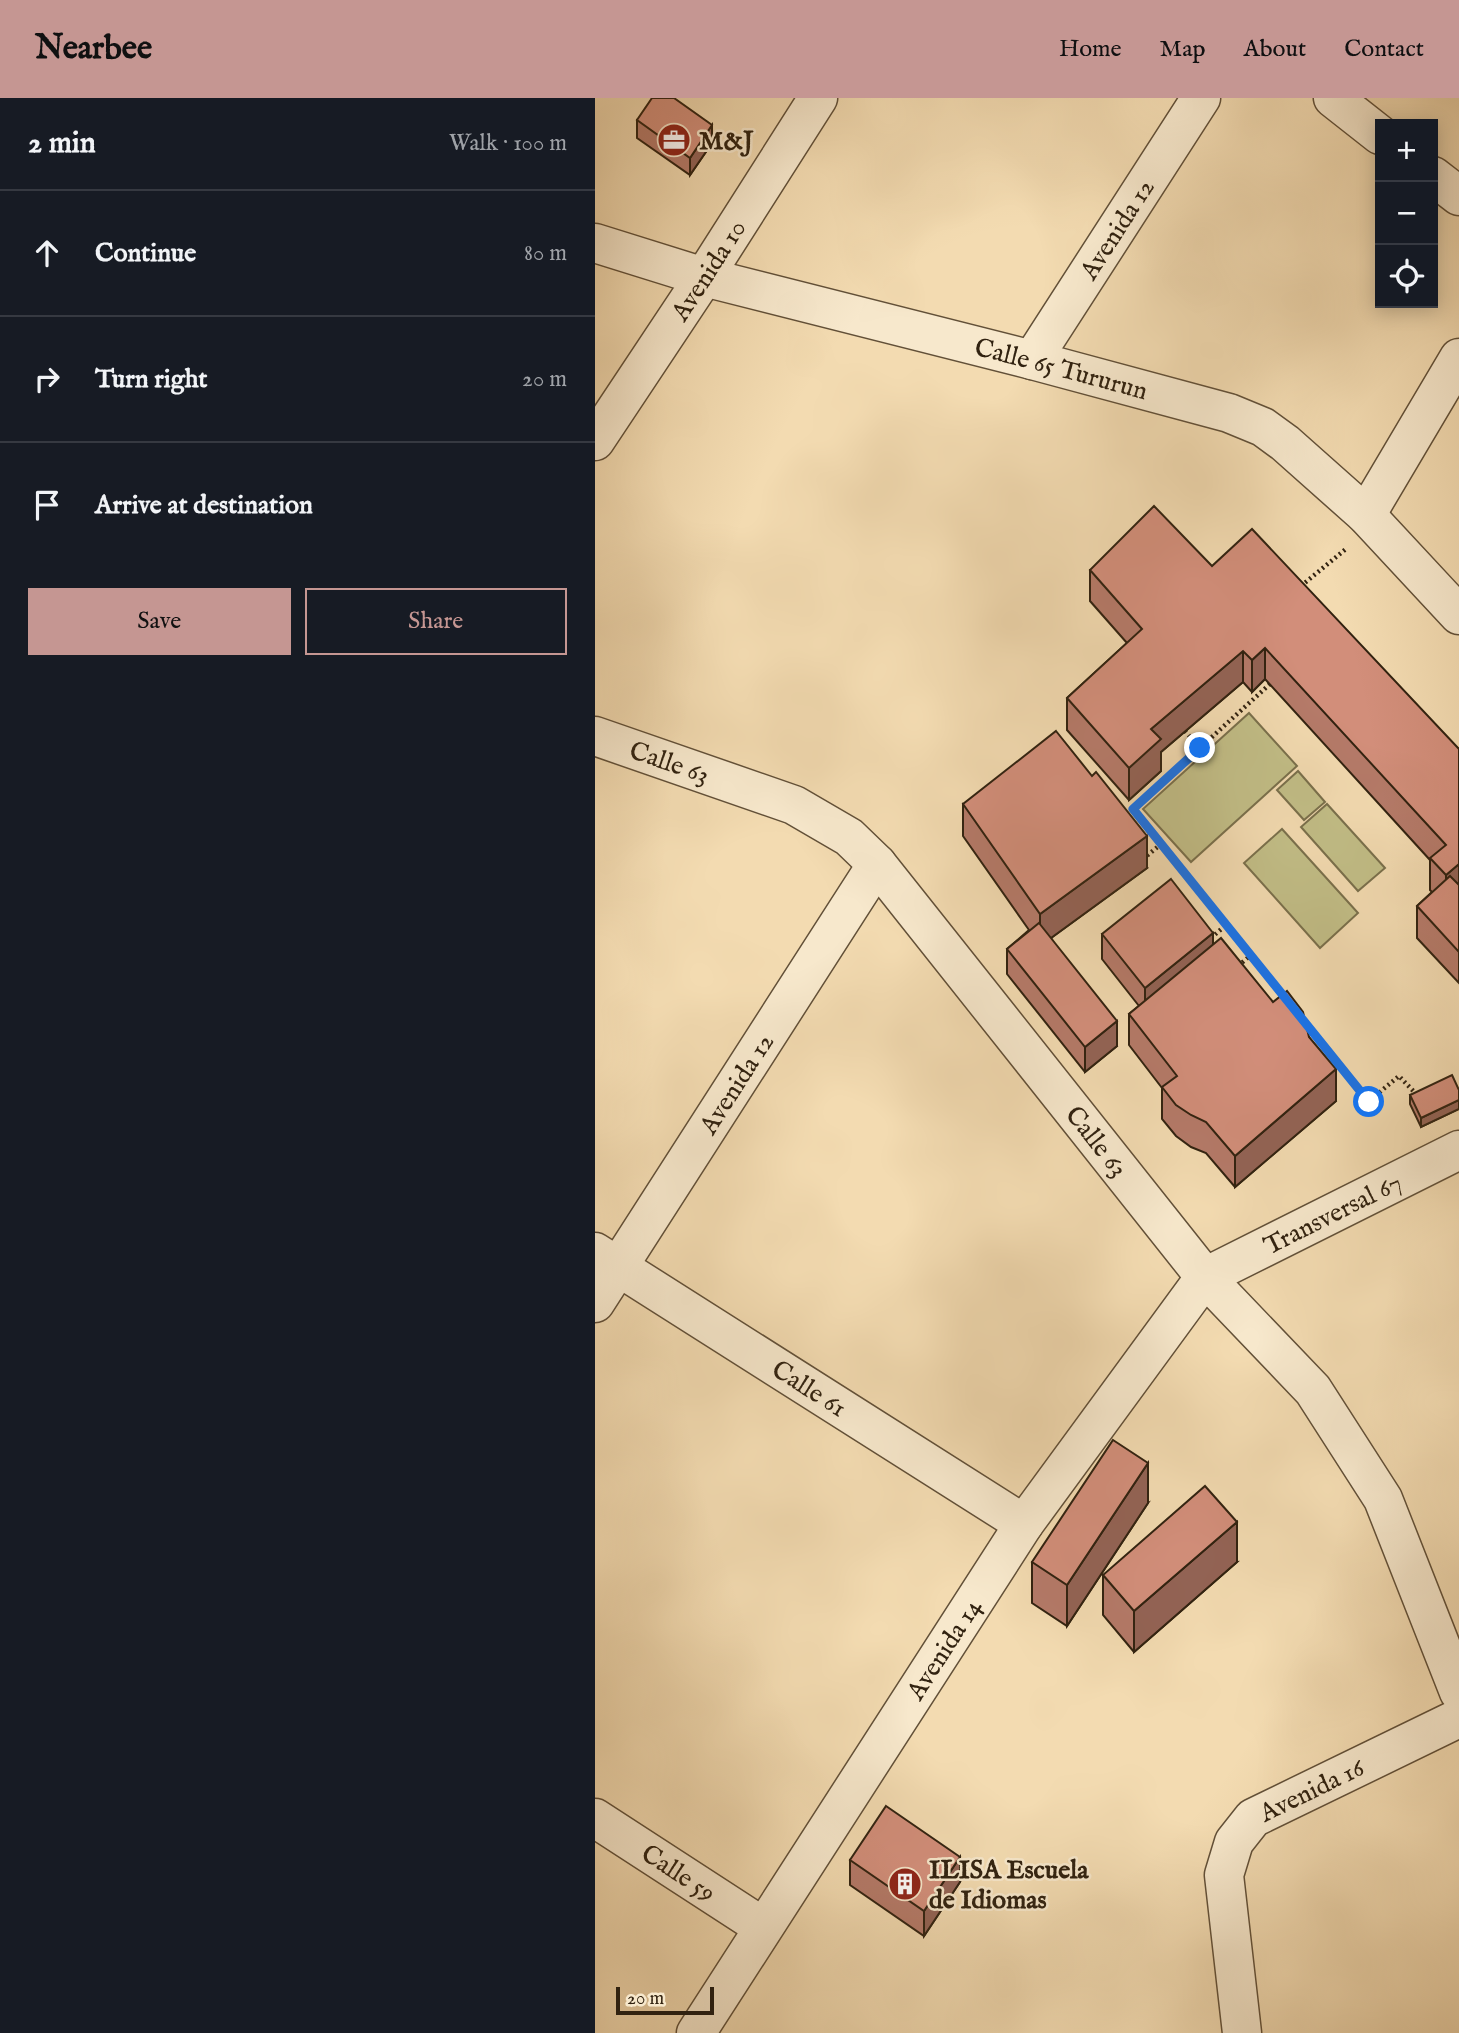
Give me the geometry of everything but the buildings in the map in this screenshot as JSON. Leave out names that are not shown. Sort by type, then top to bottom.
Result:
[{"type":"street","name":"Avenida 10","points":[[595,441],[818,98]]},
{"type":"street","name":"Avenida 12","points":[[1032,360],[1201,98]]},
{"type":"street","points":[[1333,98],[1375,131]]},
{"type":"street","points":[[1438,180],[1459,196]]},
{"type":"street","name":"Calle 65 Tururun","points":[[595,243],[704,277],[1230,413],[1263,427],[1285,443],[1366,515],[1459,615]]},
{"type":"street","points":[[1366,515],[1459,358]]},
{"type":"street","name":"Calle 63","points":[[595,736],[794,805],[849,837],[877,864],[1205,1277],[1313,1390],[1383,1499],[1459,1692]]},
{"type":"street","name":"Avenida 12","points":[[595,1303],[607,1259],[877,864]]},
{"type":"street","name":"Transversal 67","points":[[1205,1277],[1459,1150]]},
{"type":"street","name":"Calle 61","points":[[607,1259],[1024,1524]]},
{"type":"street","name":"Avenida 14","points":[[696,2033],[1024,1524],[1205,1277]]},
{"type":"street","name":"Avenida 16","points":[[1242,2033],[1224,1875],[1234,1842],[1253,1818],[1459,1718]]},
{"type":"street","name":"Calle 59","points":[[595,1818],[763,1927]]},
{"type":"path","points":[[1297,589],[1347,548]]},
{"type":"path","points":[[1270,684],[1133,809],[1293,1008]]},
{"type":"path","points":[[1185,732],[1200,748]]},
{"type":"path","points":[[1140,831],[1147,826]]},
{"type":"path","points":[[1141,860],[1161,844]]},
{"type":"path","points":[[1203,945],[1226,925]]},
{"type":"path","points":[[1235,969],[1251,955]]},
{"type":"path","points":[[1301,1018],[1369,1102],[1399,1076],[1421,1099]]},
{"type":"shaded area","points":[[1249,713],[1297,766],[1191,862],[1143,809]]},
{"type":"shaded area","points":[[1298,771],[1325,802],[1304,820],[1277,790]]},
{"type":"shaded area","points":[[1327,804],[1385,868],[1358,891],[1301,827]]},
{"type":"shaded area","points":[[1282,829],[1358,913],[1320,948],[1244,863]]},
{"type":"place","name":"M&J","points":[[674,140]]},
{"type":"place","name":"ILISA Escuela de Idiomas","points":[[905,1884]]},
{"type":"route","points":[[1200,748],[1133,809],[1369,1102]]}]
